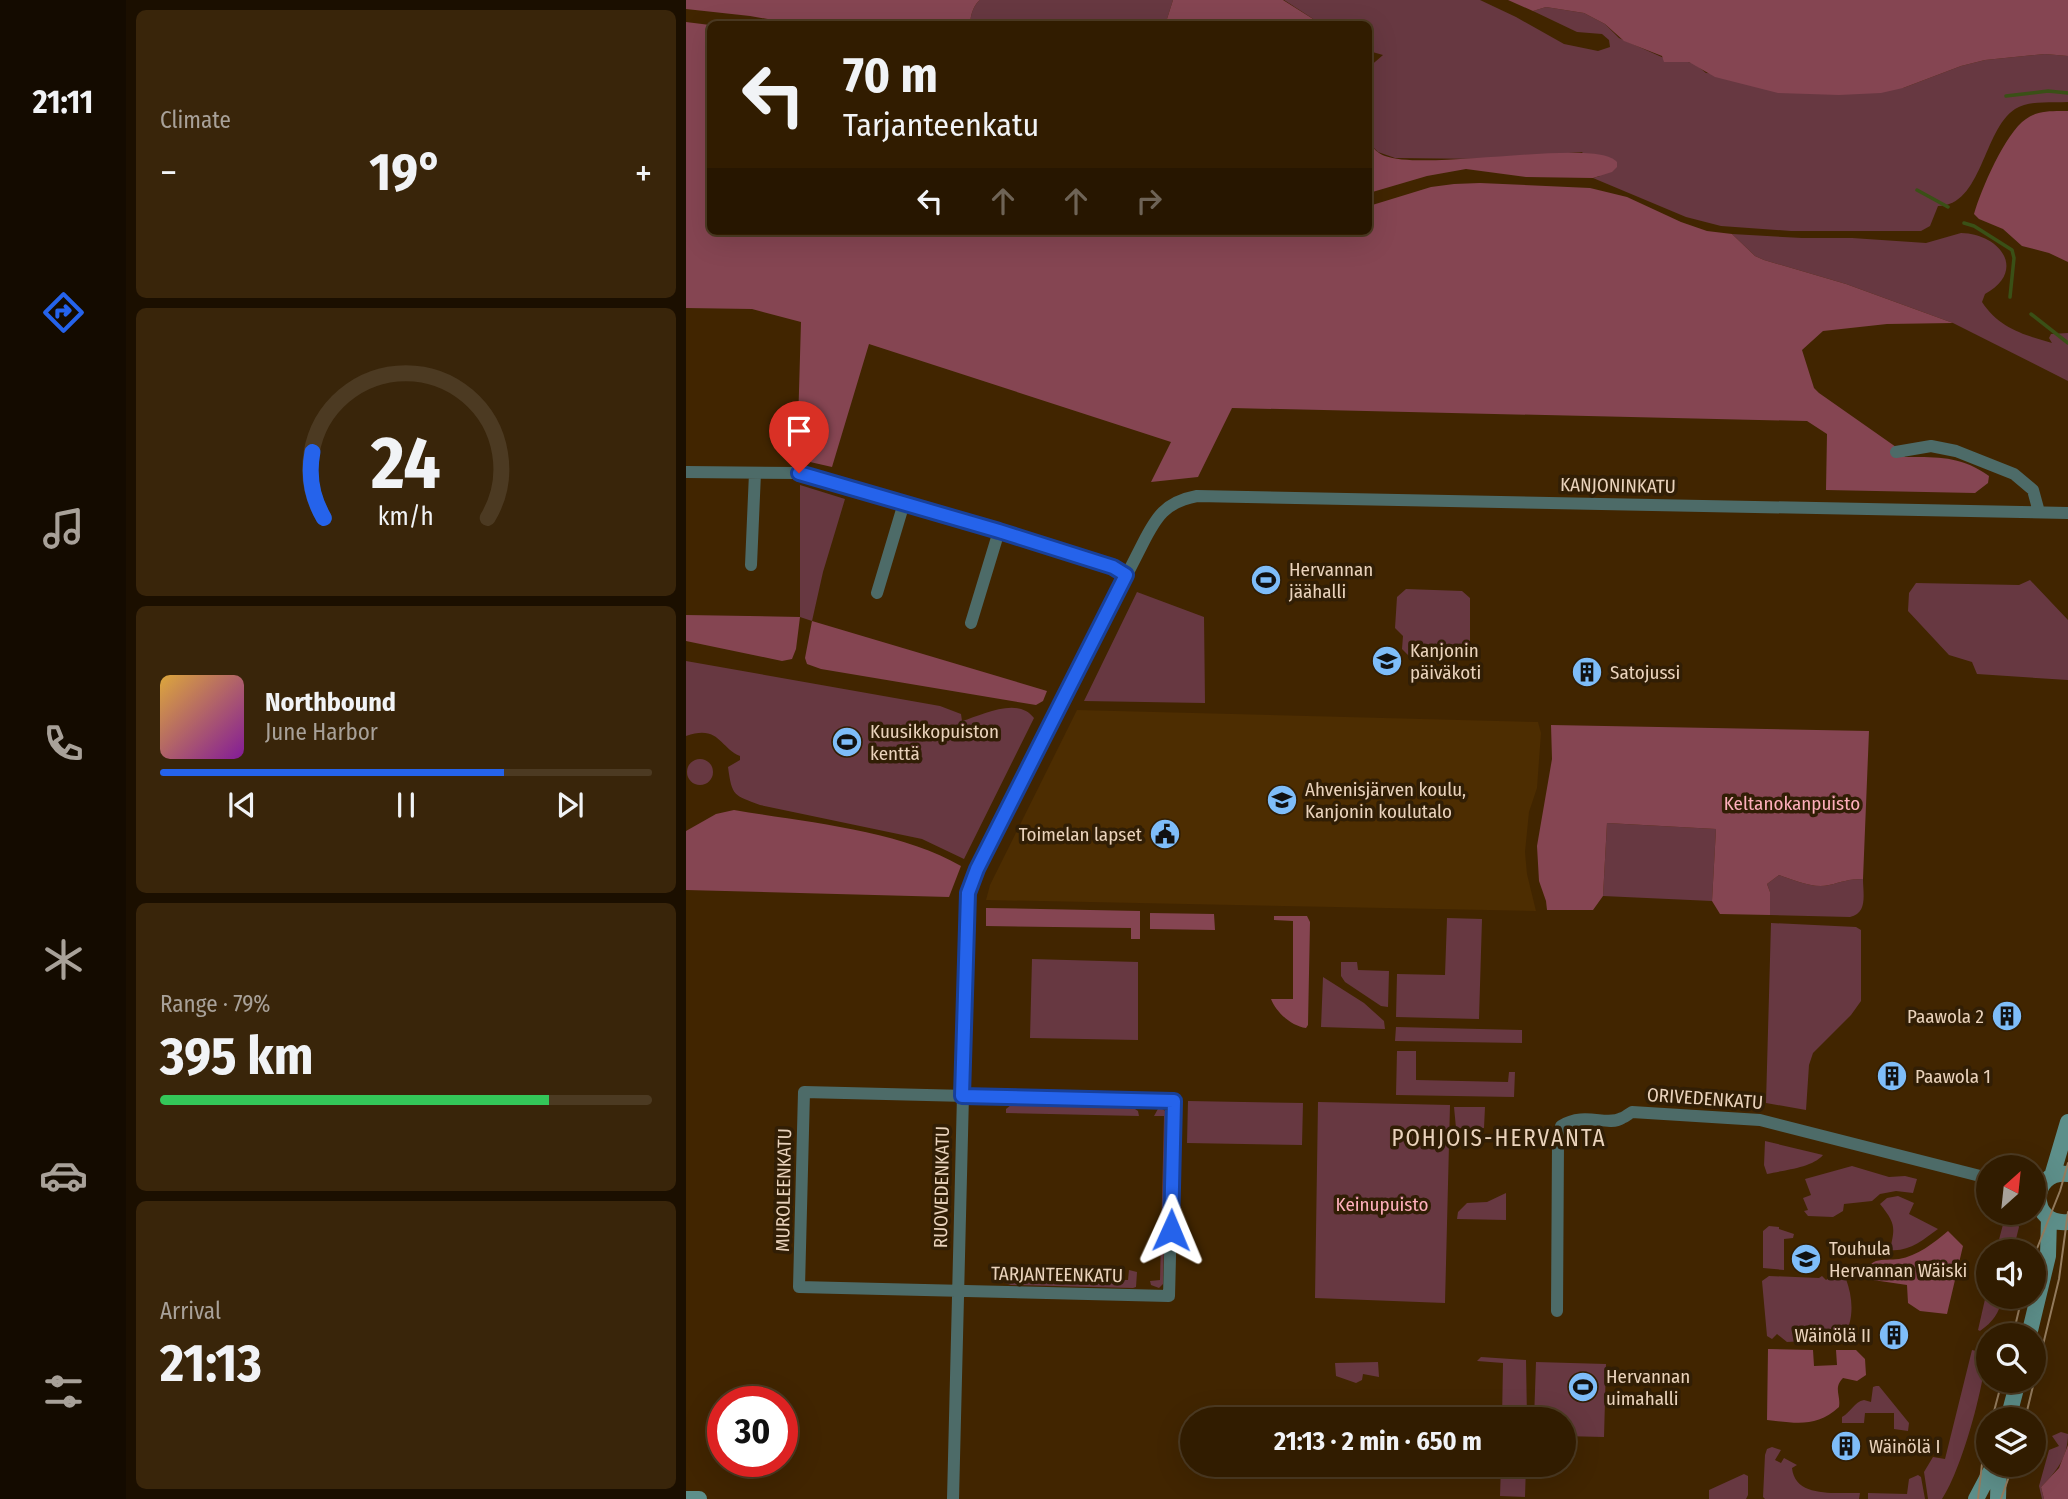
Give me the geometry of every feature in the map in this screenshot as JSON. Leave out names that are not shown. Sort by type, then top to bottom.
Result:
[{"type":"main road","points":[[2060,1175],[2068,1122]]},
{"type":"main road","points":[[2032,1323],[2048,1256],[2061,1221],[2046,1211]]},
{"type":"main road","points":[[1976,1499],[1988,1477]]},
{"type":"main road","points":[[1998,1499],[1999,1477]]},
{"type":"main road","points":[[686,1499],[699,1499]]},
{"type":"street","points":[[1896,452],[1931,446],[1956,451],[2014,474],[2034,490],[2039,512]]},
{"type":"street","points":[[686,472],[799,473],[818,477],[1113,567],[1126,575]]},
{"type":"street","points":[[751,565],[754,473]]},
{"type":"street","name":"KANJONINKATU","points":[[1169,506],[1182,499],[1197,496],[2068,513]]},
{"type":"street","points":[[877,593],[904,503]]},
{"type":"street","name":"RUOVEDENKATU","points":[[953,1499],[968,893],[977,869],[1154,520],[1169,506]]},
{"type":"street","points":[[971,623],[999,531]]},
{"type":"street","name":"MUROLEENKATU","points":[[958,1291],[799,1287],[804,1092],[962,1096]]},
{"type":"street","name":"TARJANTEENKATU","points":[[958,1291],[1169,1296],[1174,1101],[962,1096]]},
{"type":"street","name":"ORIVEDENKATU","points":[[1557,1311],[1558,1143],[1561,1126],[1573,1119],[1615,1120],[1632,1112],[1760,1120],[1976,1175]]},
{"type":"shaded area","name":"Ahvenisjärven koulu, Kanjonin koulutalo","points":[[1077,710],[1538,722],[1541,733],[1537,788],[1529,812],[1525,852],[1536,911],[986,900],[990,885]]},
{"type":"green space","points":[[686,0],[980,0],[972,11],[971,21],[779,21],[686,9]]},
{"type":"green space","points":[[980,0],[1173,0],[1165,21],[971,21]]},
{"type":"green space","points":[[1173,0],[1283,0],[1316,21],[1165,21]]},
{"type":"green space","points":[[1284,0],[1480,0],[1564,44],[1598,51],[1610,47],[1609,40],[1602,34],[1577,32],[1533,11],[1546,7],[1584,13],[1605,24],[1619,38],[1664,58],[1694,63],[1706,73],[1903,88],[1985,60],[2045,54],[2068,56],[2068,102],[2034,103],[2015,109],[2004,119],[1964,194],[1953,203],[1938,206],[1930,226],[1921,231],[1791,231],[1721,226],[1686,217],[1593,178],[1600,176],[1582,152],[1485,159],[1395,158],[1378,152],[1372,146],[1372,65],[1383,55],[1372,52],[1372,21],[1316,21]]},
{"type":"green space","points":[[1508,0],[2068,0],[2068,56],[2045,54],[1985,60],[1881,93],[1778,93],[1715,77],[1689,62],[1664,62],[1662,56],[1624,41],[1605,24],[1584,13],[1546,7],[1533,11]]},
{"type":"green space","points":[[686,22],[707,25],[707,235],[1372,235],[1372,205],[1431,187],[1480,183],[1590,188],[1627,197],[1707,231],[1732,234],[1755,256],[1764,260],[1846,284],[1953,323],[1887,324],[1823,331],[1802,350],[1814,388],[1896,447],[1905,457],[1959,461],[1989,476],[1988,483],[1975,493],[1826,490],[1827,434],[1807,421],[1232,408],[1198,477],[1151,482],[1171,442],[869,344],[832,467],[797,459],[801,322],[752,309],[686,308]]},
{"type":"green space","points":[[2068,111],[2068,262],[2049,253],[2022,246],[2003,229],[1979,219],[1974,214],[1995,163],[2018,126],[2036,114]]},
{"type":"green space","points":[[1372,147],[1383,155],[1407,160],[1578,153],[1603,155],[1617,162],[1617,167],[1612,172],[1593,178],[1526,177],[1466,169],[1427,176],[1372,192]]},
{"type":"green space","points":[[1961,233],[1988,240],[2004,255],[2005,275],[1998,285],[1985,294],[1982,302],[1996,318],[2022,333],[2052,343],[2049,338],[2051,334],[2068,333],[2068,381],[1953,323],[1846,284],[1764,260],[1755,256],[1732,234],[1926,243]]},
{"type":"green space","points":[[800,485],[845,499],[823,572],[812,621],[800,617]]},
{"type":"green space","points":[[2030,580],[2068,620],[2068,680],[1977,674],[1972,662],[1949,655],[1908,611],[1909,593],[1916,583],[2019,585]]},
{"type":"green space","points":[[1406,589],[1462,591],[1470,598],[1470,648],[1463,657],[1453,657],[1445,650],[1421,649],[1421,656],[1409,656],[1402,649],[1403,636],[1395,628],[1397,597]]},
{"type":"green space","points":[[1137,592],[1204,617],[1205,703],[1084,701]]},
{"type":"green space","points":[[686,615],[800,617],[796,649],[792,659],[782,661],[686,641]]},
{"type":"green space","points":[[812,621],[1047,691],[1043,701],[1036,705],[821,669],[807,664],[805,658]]},
{"type":"green space","name":"Kuusikkopuiston kenttä","points":[[686,661],[940,706],[961,714],[962,721],[1009,708],[1019,708],[1034,718],[964,859],[922,839],[760,805],[740,796],[733,790],[728,767],[740,760],[740,756],[712,735],[697,733],[686,736]]},
{"type":"green space","name":"Keltanokanpuisto","points":[[1551,725],[1869,731],[1863,879],[1817,886],[1779,875],[1767,884],[1770,892],[1770,915],[1720,914],[1712,901],[1716,829],[1607,823],[1603,896],[1593,910],[1547,910],[1539,881],[1537,846],[1552,759]]},
{"type":"green space","points":[[700,759],[710,762],[713,772],[710,782],[700,785],[690,782],[687,772],[690,762]]},
{"type":"green space","points":[[734,810],[881,836],[937,854],[961,866],[949,897],[686,890],[686,831],[716,814]]},
{"type":"green space","points":[[1607,823],[1716,829],[1712,901],[1603,896]]},
{"type":"green space","points":[[1779,875],[1817,886],[1863,879],[1862,907],[1856,915],[1850,917],[1770,915],[1770,892],[1767,884]]},
{"type":"green space","points":[[986,908],[1140,911],[1140,939],[1131,939],[1131,928],[986,926]]},
{"type":"green space","points":[[1150,913],[1214,914],[1215,930],[1150,929]]},
{"type":"green space","points":[[1274,916],[1307,916],[1310,922],[1306,1028],[1285,1018],[1271,999],[1293,999],[1293,921],[1274,920]]},
{"type":"green space","points":[[1447,918],[1482,919],[1479,1019],[1396,1017],[1397,974],[1445,975]]},
{"type":"green space","points":[[1771,923],[1856,927],[1861,930],[1861,1001],[1851,1015],[1813,1053],[1809,1065],[1806,1110],[1766,1103]]},
{"type":"green space","points":[[1032,959],[1138,962],[1138,1040],[1030,1038]]},
{"type":"green space","points":[[1341,962],[1357,962],[1358,970],[1389,971],[1388,1007],[1381,1006],[1345,982],[1341,976]]},
{"type":"green space","points":[[1323,977],[1364,1003],[1384,1021],[1385,1029],[1321,1027]]},
{"type":"green space","points":[[1396,1027],[1522,1030],[1522,1043],[1395,1041]]},
{"type":"green space","points":[[1397,1051],[1416,1051],[1416,1080],[1508,1082],[1509,1072],[1515,1072],[1514,1097],[1396,1095]]},
{"type":"green space","points":[[1188,1101],[1303,1103],[1302,1145],[1187,1143]]},
{"type":"green space","name":"Keinupuisto","points":[[1318,1102],[1450,1105],[1445,1303],[1315,1298]]},
{"type":"green space","points":[[1011,1105],[1132,1107],[1138,1111],[1139,1116],[1006,1113],[1006,1109]]},
{"type":"green space","points":[[1159,1107],[1167,1112],[1163,1284],[1159,1288],[1151,1285],[1150,1281],[1160,1280],[1164,1116],[1154,1116]]},
{"type":"green space","points":[[1454,1107],[1485,1107],[1484,1128],[1456,1128]]},
{"type":"green space","points":[[1765,1141],[1823,1155],[1805,1166],[1767,1174],[1764,1165]]},
{"type":"green space","points":[[1852,1166],[1889,1177],[1905,1176],[1917,1179],[1913,1193],[1896,1191],[1880,1194],[1872,1201],[1844,1204],[1843,1211],[1833,1217],[1808,1216],[1804,1211],[1808,1210],[1803,1198],[1811,1195],[1805,1179]]},
{"type":"green space","points":[[1506,1193],[1506,1220],[1457,1219],[1458,1212],[1467,1203],[1487,1202]]},
{"type":"green space","points":[[1898,1196],[1914,1203],[1909,1214],[1938,1229],[1910,1247],[1890,1250],[1893,1226],[1880,1204],[1887,1198]]},
{"type":"green space","points":[[2003,1225],[2018,1225],[2016,1239],[1999,1239]]},
{"type":"green space","points":[[1769,1226],[1794,1234],[1793,1238],[1784,1239],[1784,1270],[1763,1268],[1763,1231]]},
{"type":"green space","points":[[1948,1231],[1963,1246],[1947,1314],[1920,1311],[1908,1303],[1907,1285],[1873,1280],[1866,1275],[1869,1266],[1874,1262],[1912,1255]]},
{"type":"green space","points":[[1012,1267],[1012,1277],[1128,1280],[1129,1270],[1137,1272],[1136,1287],[1011,1285],[1005,1283],[1003,1270]]},
{"type":"green space","points":[[1769,1276],[1846,1279],[1852,1309],[1849,1325],[1842,1339],[1787,1342],[1777,1334],[1772,1339],[1767,1336],[1762,1281]]},
{"type":"green space","points":[[1983,1309],[1999,1309],[1990,1323],[1980,1323]]},
{"type":"green space","points":[[1768,1349],[1813,1350],[1814,1366],[1837,1365],[1836,1350],[1856,1350],[1865,1359],[1866,1375],[1857,1381],[1843,1378],[1838,1388],[1839,1407],[1822,1418],[1805,1422],[1767,1420]]},
{"type":"green space","points":[[1972,1350],[1976,1351],[1976,1393],[1980,1393],[1966,1444],[1942,1499],[1928,1499],[1924,1472],[1933,1457],[1945,1459]]},
{"type":"green space","points":[[1481,1357],[1526,1360],[1527,1407],[1502,1407],[1503,1363],[1477,1361]]},
{"type":"green space","points":[[1378,1362],[1379,1377],[1363,1374],[1362,1380],[1356,1383],[1336,1376],[1335,1363]]},
{"type":"green space","points":[[1536,1362],[1606,1364],[1604,1437],[1576,1436],[1576,1407],[1534,1407]]},
{"type":"green space","points":[[1879,1386],[1909,1423],[1908,1431],[1894,1429],[1894,1413],[1865,1413],[1864,1423],[1842,1423],[1842,1417],[1858,1403],[1864,1400],[1871,1402],[1873,1387]]},
{"type":"green space","points":[[2061,1432],[2068,1434],[2064,1457],[2041,1487],[2042,1499],[2039,1486],[2042,1477],[2046,1477],[2049,1450],[2059,1446],[2052,1436]]},
{"type":"green space","points":[[2068,1445],[2068,1499],[2044,1499],[2041,1487],[2059,1468]]},
{"type":"green space","points":[[1772,1447],[1781,1450],[1775,1460],[1781,1463],[1784,1458],[1797,1465],[1792,1468],[1801,1485],[1819,1492],[1860,1493],[1859,1499],[1765,1499],[1765,1455],[1767,1449]]},
{"type":"green space","points":[[1744,1474],[1748,1476],[1746,1499],[1709,1499],[1709,1490]]},
{"type":"green space","points":[[1918,1475],[1921,1477],[1925,1499],[1868,1499],[1868,1493],[1907,1494],[1909,1479]]},
{"type":"green space","points":[[1501,1477],[1526,1477],[1525,1497],[1500,1496]]},
{"type":"waterway","points":[[2006,96],[2048,91],[2068,93]]},
{"type":"waterway","points":[[1917,190],[1948,207]]},
{"type":"waterway","points":[[1964,223],[1974,226],[2012,250],[2014,258],[2010,297]]},
{"type":"waterway","points":[[2031,314],[2068,343]]},
{"type":"tram line","points":[[2041,1239],[2068,1163]]},
{"type":"tram line","points":[[2028,1407],[2059,1279],[2068,1212]]},
{"type":"tram line","points":[[2016,1323],[2019,1309]]},
{"type":"tram line","points":[[1995,1407],[1999,1393]]},
{"type":"tram line","points":[[1978,1499],[1981,1477]]},
{"type":"tram line","points":[[2001,1499],[2009,1477]]},
{"type":"place","name":"Hervannan jäähalli","points":[[1266,580]]},
{"type":"place","name":"Kanjonin päiväkoti","points":[[1387,661]]},
{"type":"place","name":"Satojussi","points":[[1587,672]]},
{"type":"place","name":"Kuusikkopuiston kenttä","points":[[847,742]]},
{"type":"place","name":"Ahvenisjärven koulu, Kanjonin koulutalo","points":[[1282,800]]},
{"type":"place","name":"Toimelan lapset","points":[[1165,834]]},
{"type":"place","name":"Paawola 2","points":[[2007,1016]]},
{"type":"place","name":"Paawola 1","points":[[1892,1076]]},
{"type":"place","name":"Touhula Hervannan Wäiski","points":[[1806,1259]]},
{"type":"place","name":"Wäinölä II","points":[[1894,1335]]},
{"type":"place","name":"Hervannan uimahalli","points":[[1583,1387]]},
{"type":"place","name":"Wäinölä I","points":[[1846,1446]]},
{"type":"district","name":"POHJOIS-HERVANTA","points":[[1499,1138]]},
{"type":"route","points":[[799,473],[999,531],[1113,567],[1126,575],[977,869],[968,893],[962,1096],[1174,1101],[1171,1230]]}]
